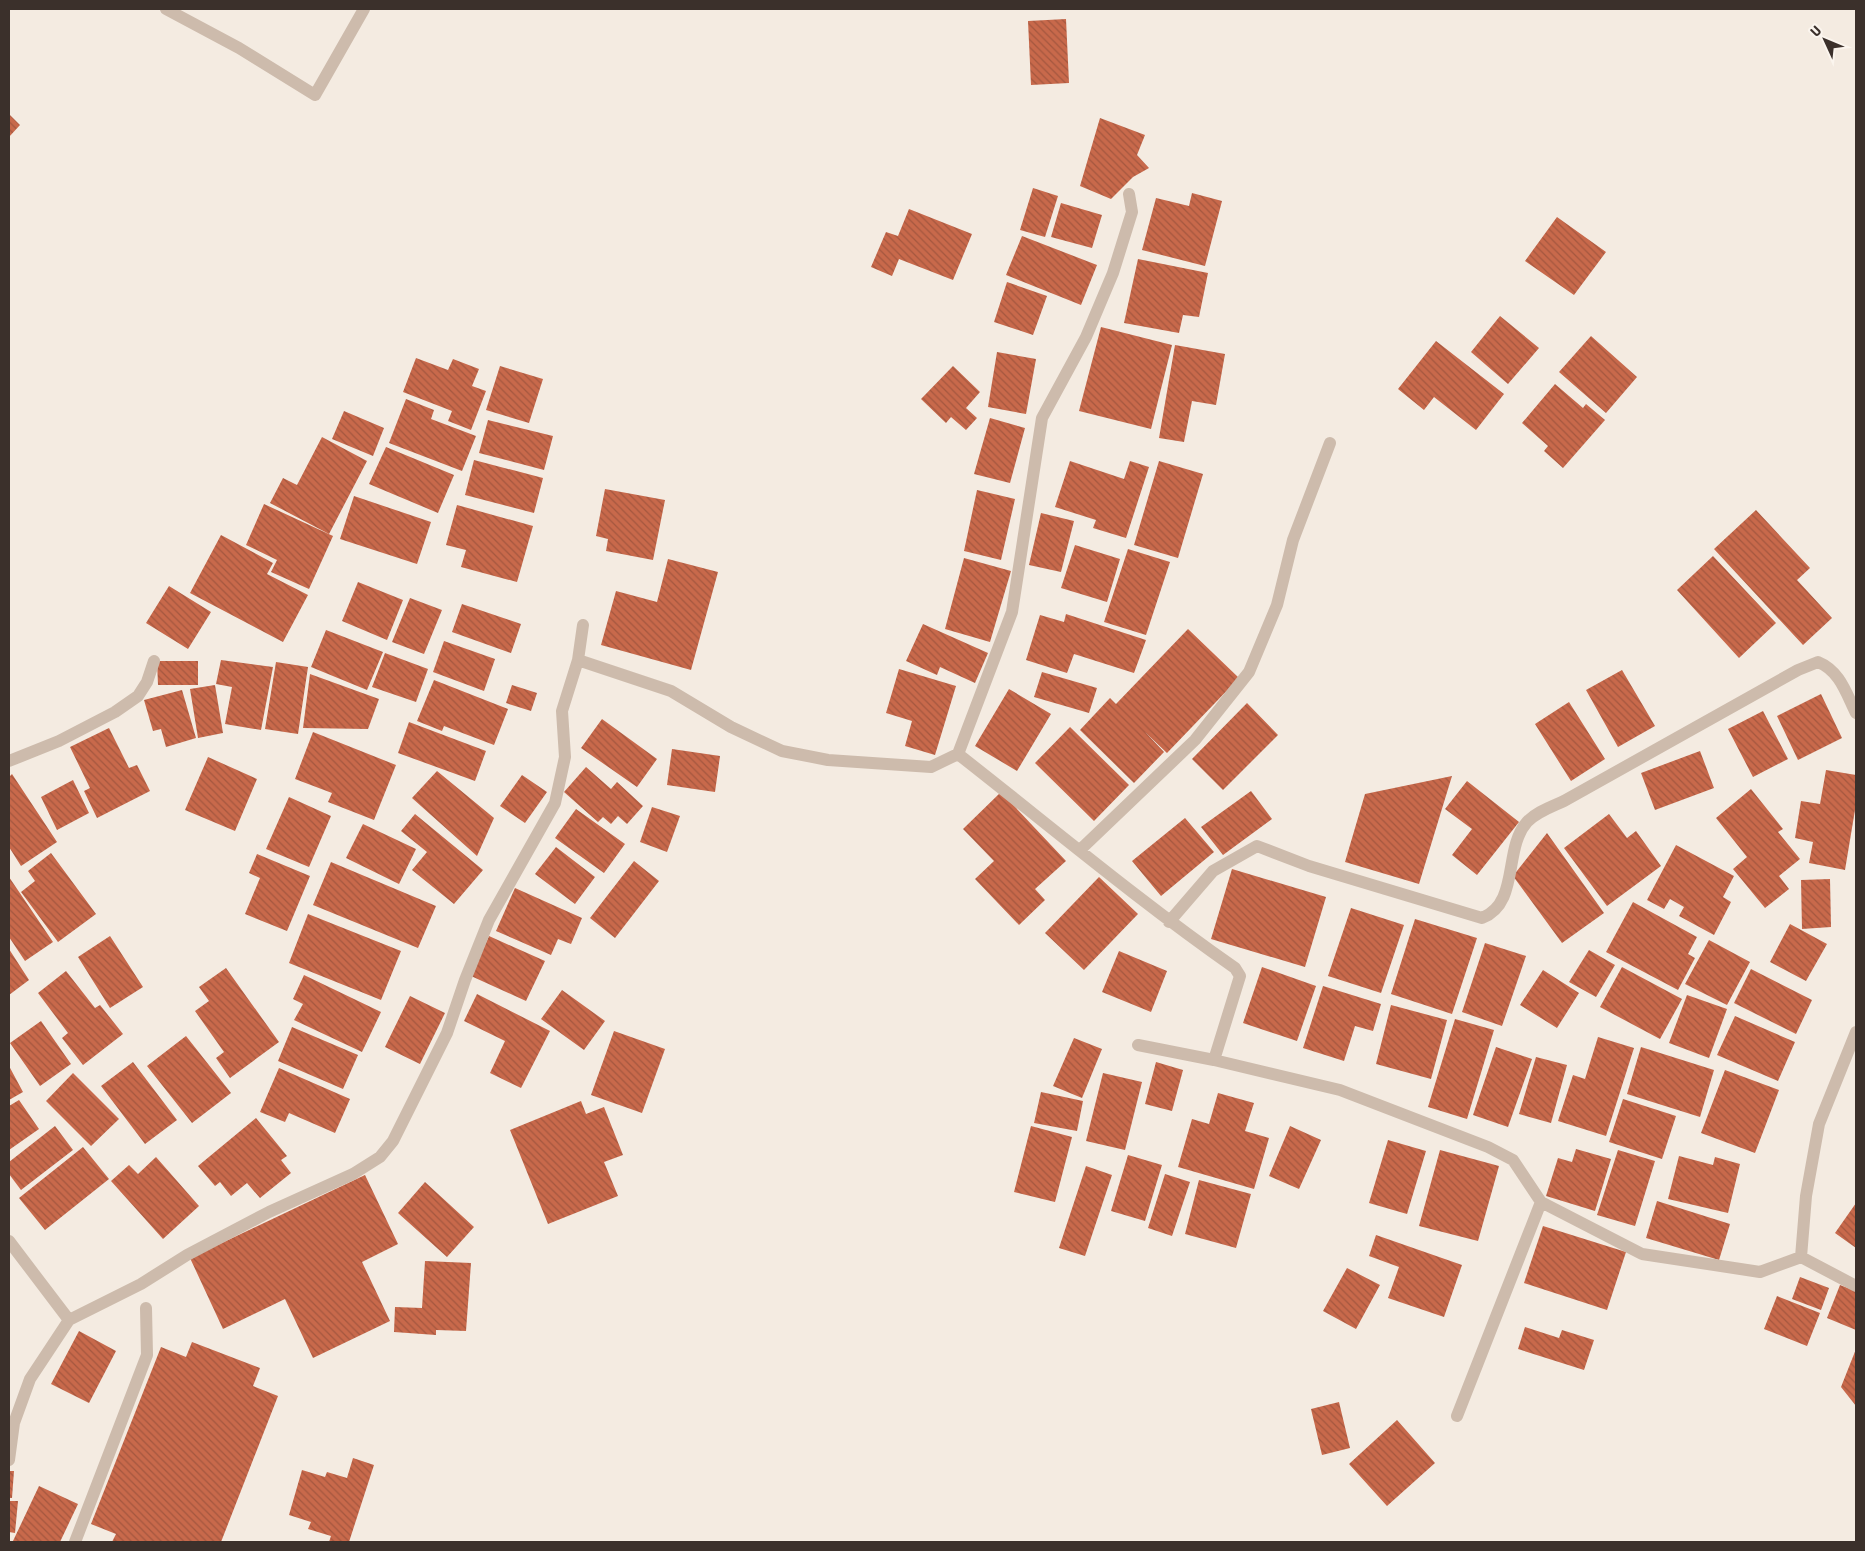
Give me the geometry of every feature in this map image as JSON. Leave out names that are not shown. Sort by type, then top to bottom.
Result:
[{"type":"street","points":[[166,9],[239,48],[315,96],[364,9]]},
{"type":"street","points":[[578,660],[671,691],[732,727],[782,751],[828,760],[931,767],[958,754],[1012,612],[1042,418],[1086,337],[1113,273],[1132,212],[1128,194]]},
{"type":"street","points":[[1081,849],[1196,740],[1249,672],[1277,605],[1293,540],[1330,443]]},
{"type":"street","points":[[9,1460],[14,1422],[30,1378],[69,1320],[141,1284],[187,1255],[269,1212],[353,1174],[380,1157],[393,1141],[447,1033],[465,980],[489,920],[556,803],[565,757],[562,712],[578,660],[583,625]]},
{"type":"street","points":[[9,761],[59,741],[115,712],[138,696],[147,682],[154,661]]},
{"type":"street","points":[[1169,922],[1213,871],[1257,846],[1309,866],[1482,918],[1491,914],[1499,906],[1505,893],[1520,833],[1537,814],[1564,802],[1798,670],[1818,662],[1829,667],[1839,677],[1856,713]]},
{"type":"street","points":[[958,754],[1081,849],[1169,922],[1235,968],[1240,976],[1214,1060]]},
{"type":"street","points":[[1801,1257],[1806,1196],[1819,1124],[1856,1032]]},
{"type":"street","points":[[1138,1045],[1214,1060],[1340,1090],[1488,1146],[1513,1160],[1541,1202],[1642,1254],[1760,1272],[1801,1257],[1856,1286]]},
{"type":"street","points":[[1457,1416],[1541,1202]]},
{"type":"street","points":[[9,1241],[69,1320]]},
{"type":"street","points":[[75,1542],[147,1356],[146,1308]]},
{"type":"building","points":[[1066,19],[1069,83],[1031,85],[1028,21]]},
{"type":"building","points":[[9,114],[20,125],[9,137]]},
{"type":"building","points":[[1100,118],[1145,135],[1137,155],[1149,168],[1133,177],[1111,199],[1080,186]]},
{"type":"building","points":[[1033,188],[1058,196],[1045,237],[1020,230]]},
{"type":"building","points":[[1192,193],[1222,201],[1205,266],[1142,250],[1156,198],[1189,206]]},
{"type":"building","points":[[1061,203],[1102,215],[1092,248],[1051,237]]},
{"type":"building","points":[[909,209],[972,234],[953,280],[899,259],[892,276],[871,267],[886,232],[898,236]]},
{"type":"building","points":[[1557,217],[1606,252],[1574,295],[1525,261]]},
{"type":"building","points":[[1022,236],[1097,265],[1081,305],[1006,275]]},
{"type":"building","points":[[1138,259],[1208,273],[1199,317],[1183,315],[1179,333],[1124,323]]},
{"type":"building","points":[[1007,282],[1047,296],[1033,335],[994,322]]},
{"type":"building","points":[[1500,316],[1539,348],[1508,384],[1471,352]]},
{"type":"building","points":[[1101,327],[1172,345],[1151,429],[1079,411]]},
{"type":"building","points":[[1591,336],[1637,377],[1606,413],[1559,372]]},
{"type":"building","points":[[1436,341],[1504,394],[1476,430],[1434,397],[1424,410],[1398,389]]},
{"type":"building","points":[[1175,345],[1225,354],[1216,405],[1192,401],[1184,442],[1159,438]]},
{"type":"building","points":[[997,352],[1036,359],[1026,414],[988,407]]},
{"type":"building","points":[[416,358],[448,370],[453,359],[479,369],[472,386],[486,391],[471,430],[448,421],[452,411],[403,392]]},
{"type":"building","points":[[500,366],[543,379],[529,423],[486,410]]},
{"type":"building","points":[[953,366],[980,392],[966,408],[977,418],[966,430],[951,417],[946,423],[921,399]]},
{"type":"building","points":[[1555,384],[1583,408],[1586,404],[1605,420],[1563,468],[1544,451],[1548,446],[1522,423]]},
{"type":"building","points":[[406,399],[434,410],[431,419],[476,436],[462,471],[389,443]]},
{"type":"building","points":[[344,411],[384,428],[373,456],[332,439]]},
{"type":"building","points":[[990,418],[1025,428],[1010,483],[974,474]]},
{"type":"building","points":[[488,420],[553,436],[544,470],[479,453]]},
{"type":"building","points":[[322,437],[367,461],[329,534],[270,503],[283,478],[297,485]]},
{"type":"building","points":[[386,447],[454,475],[438,513],[369,484]]},
{"type":"building","points":[[474,460],[543,478],[534,513],[465,495]]},
{"type":"building","points":[[1070,461],[1124,479],[1130,461],[1149,467],[1126,538],[1093,528],[1096,520],[1055,507]]},
{"type":"building","points":[[1159,461],[1203,474],[1178,558],[1134,545]]},
{"type":"building","points":[[605,489],[665,500],[653,560],[606,551],[608,539],[596,536]]},
{"type":"building","points":[[977,490],[1015,499],[1001,560],[964,551]]},
{"type":"building","points":[[354,496],[431,522],[417,564],[340,539]]},
{"type":"building","points":[[264,504],[333,536],[309,589],[271,572],[277,560],[246,545]]},
{"type":"building","points":[[457,505],[533,526],[517,582],[461,567],[466,550],[446,545]]},
{"type":"building","points":[[1756,510],[1810,568],[1797,580],[1832,618],[1803,645],[1714,549]]},
{"type":"building","points":[[1041,513],[1074,521],[1061,572],[1029,565]]},
{"type":"building","points":[[221,535],[273,563],[267,574],[308,595],[283,642],[190,593]]},
{"type":"building","points":[[1075,545],[1120,559],[1107,602],[1061,588]]},
{"type":"building","points":[[1128,549],[1170,562],[1146,635],[1104,622]]},
{"type":"building","points":[[1713,556],[1776,623],[1739,658],[1677,590]]},
{"type":"building","points":[[964,558],[1011,571],[990,642],[945,629]]},
{"type":"building","points":[[668,559],[718,572],[691,670],[601,645],[616,591],[657,602]]},
{"type":"building","points":[[358,582],[403,600],[387,640],[342,621]]},
{"type":"building","points":[[169,586],[211,612],[188,649],[146,623]]},
{"type":"building","points":[[410,598],[442,610],[424,654],[392,642]]},
{"type":"building","points":[[462,604],[521,624],[511,653],[452,632]]},
{"type":"building","points":[[1066,614],[1146,640],[1134,673],[1074,654],[1067,673],[1026,660],[1040,615],[1064,622]]},
{"type":"building","points":[[923,624],[988,653],[975,683],[940,667],[937,675],[906,661]]},
{"type":"building","points":[[1188,629],[1239,678],[1167,753],[1145,732],[1164,752],[1134,783],[1080,730],[1110,698],[1116,704]]},
{"type":"building","points":[[326,630],[383,652],[367,690],[311,667]]},
{"type":"building","points":[[444,641],[495,659],[484,691],[433,672]]},
{"type":"building","points":[[385,653],[428,669],[416,702],[372,687]]},
{"type":"building","points":[[221,660],[273,667],[261,730],[225,724],[232,687],[216,684]]},
{"type":"building","points":[[157,661],[198,661],[198,685],[158,685]]},
{"type":"building","points":[[276,662],[308,667],[298,734],[265,729]]},
{"type":"building","points":[[899,669],[956,686],[935,755],[905,746],[912,721],[886,713]]},
{"type":"building","points":[[1622,670],[1655,726],[1618,747],[1586,690]]},
{"type":"building","points":[[1042,672],[1097,688],[1089,713],[1034,697]]},
{"type":"building","points":[[310,674],[379,699],[368,729],[303,728]]},
{"type":"building","points":[[434,680],[508,709],[494,745],[444,726],[442,731],[417,721]]},
{"type":"building","points":[[215,685],[223,733],[198,738],[190,689]]},
{"type":"building","points":[[512,685],[537,693],[531,711],[506,703]]},
{"type":"building","points":[[1009,689],[1051,714],[1017,771],[975,746]]},
{"type":"building","points":[[182,690],[196,738],[166,747],[161,729],[153,731],[144,700]]},
{"type":"building","points":[[1821,694],[1842,738],[1798,760],[1777,716]]},
{"type":"building","points":[[1569,702],[1605,759],[1571,781],[1535,724]]},
{"type":"building","points":[[1247,703],[1278,735],[1223,790],[1192,759]]},
{"type":"building","points":[[1763,711],[1788,759],[1753,777],[1728,729]]},
{"type":"building","points":[[602,719],[657,759],[637,787],[581,748]]},
{"type":"building","points":[[409,722],[486,751],[475,781],[398,753]]},
{"type":"building","points":[[1070,727],[1129,785],[1094,821],[1035,763]]},
{"type":"building","points":[[109,728],[129,768],[137,765],[150,791],[97,818],[84,791],[90,788],[70,747]]},
{"type":"building","points":[[313,732],[396,765],[374,820],[328,802],[332,793],[295,779]]},
{"type":"building","points":[[672,749],[720,756],[715,792],[667,785]]},
{"type":"building","points":[[1700,751],[1714,788],[1655,810],[1641,773]]},
{"type":"building","points":[[208,757],[257,779],[235,831],[185,810]]},
{"type":"building","points":[[586,767],[611,789],[617,782],[643,806],[627,824],[618,816],[611,824],[603,817],[598,822],[564,792]]},
{"type":"building","points":[[1826,770],[1856,775],[1856,804],[1845,870],[1809,863],[1813,842],[1795,838],[1801,801],[1820,804]]},
{"type":"building","points":[[437,771],[494,818],[477,856],[412,798]]},
{"type":"building","points":[[12,774],[57,842],[21,866],[9,847],[9,777]]},
{"type":"building","points":[[522,775],[547,792],[525,823],[500,806]]},
{"type":"building","points":[[1452,776],[1419,884],[1345,862],[1365,794]]},
{"type":"building","points":[[73,780],[89,813],[57,830],[41,797]]},
{"type":"building","points":[[1467,781],[1519,822],[1477,875],[1452,855],[1472,829],[1445,809]]},
{"type":"building","points":[[1751,789],[1783,829],[1778,832],[1800,859],[1779,876],[1789,889],[1765,908],[1733,869],[1747,857],[1716,818]]},
{"type":"building","points":[[1251,791],[1272,819],[1223,855],[1201,827]]},
{"type":"building","points":[[1001,792],[1066,861],[1035,889],[1045,900],[1019,925],[975,879],[994,861],[963,829]]},
{"type":"building","points":[[289,797],[331,816],[309,867],[266,849]]},
{"type":"building","points":[[652,807],[680,816],[667,852],[640,842]]},
{"type":"building","points":[[576,809],[625,844],[604,873],[555,838]]},
{"type":"building","points":[[415,814],[483,870],[454,904],[412,870],[427,852],[401,831]]},
{"type":"building","points":[[1609,814],[1627,838],[1636,831],[1661,866],[1607,906],[1564,848]]},
{"type":"building","points":[[1185,818],[1214,852],[1161,896],[1132,861]]},
{"type":"building","points":[[363,824],[416,849],[399,884],[346,858]]},
{"type":"building","points":[[1547,833],[1604,913],[1562,943],[1513,876]]},
{"type":"building","points":[[1676,845],[1734,876],[1723,897],[1731,902],[1714,935],[1679,916],[1684,907],[1670,899],[1664,909],[1647,900]]},
{"type":"building","points":[[556,847],[595,877],[575,904],[535,874]]},
{"type":"building","points":[[51,853],[96,914],[58,942],[21,892],[35,881],[28,871]]},
{"type":"building","points":[[257,854],[310,876],[287,931],[245,914],[260,878],[249,873]]},
{"type":"building","points":[[634,861],[659,881],[615,938],[590,918]]},
{"type":"building","points":[[331,862],[436,906],[418,948],[313,905]]},
{"type":"building","points":[[1232,869],[1326,897],[1305,967],[1211,939]]},
{"type":"building","points":[[9,877],[53,942],[25,961],[9,937]]},
{"type":"building","points":[[1099,877],[1138,914],[1084,970],[1045,933]]},
{"type":"building","points":[[1830,879],[1831,927],[1802,929],[1801,880]]},
{"type":"building","points":[[515,888],[582,918],[571,944],[558,939],[551,955],[496,931]]},
{"type":"building","points":[[1633,902],[1697,937],[1688,954],[1695,958],[1678,990],[1606,952]]},
{"type":"building","points":[[1351,908],[1404,925],[1381,993],[1328,976]]},
{"type":"building","points":[[308,914],[401,951],[381,1000],[289,963]]},
{"type":"building","points":[[1415,919],[1477,938],[1452,1014],[1391,994]]},
{"type":"building","points":[[1790,924],[1827,944],[1806,981],[1770,962]]},
{"type":"building","points":[[110,936],[143,987],[110,1008],[78,957]]},
{"type":"building","points":[[489,936],[545,961],[526,1001],[471,976]]},
{"type":"building","points":[[1709,940],[1750,962],[1727,1005],[1685,984]]},
{"type":"building","points":[[1485,943],[1526,956],[1502,1026],[1462,1012]]},
{"type":"building","points":[[9,949],[29,980],[9,995]]},
{"type":"building","points":[[1589,950],[1615,965],[1596,997],[1569,982]]},
{"type":"building","points":[[1119,951],[1167,971],[1151,1012],[1102,992]]},
{"type":"building","points":[[1262,967],[1316,986],[1297,1041],[1243,1023]]},
{"type":"building","points":[[1622,967],[1682,999],[1660,1039],[1600,1007]]},
{"type":"building","points":[[226,968],[279,1042],[230,1078],[216,1058],[224,1052],[195,1011],[209,1001],[199,987]]},
{"type":"building","points":[[1751,969],[1812,1000],[1796,1034],[1734,1003]]},
{"type":"building","points":[[1543,970],[1579,993],[1557,1028],[1520,1005]]},
{"type":"building","points":[[66,971],[95,1008],[100,1005],[123,1034],[83,1065],[62,1038],[68,1033],[38,993]]},
{"type":"building","points":[[304,975],[381,1012],[362,1052],[294,1020],[303,1004],[293,999]]},
{"type":"building","points":[[1323,986],[1381,1004],[1373,1031],[1355,1026],[1344,1061],[1303,1048]]},
{"type":"building","points":[[562,990],[605,1021],[584,1050],[541,1019]]},
{"type":"building","points":[[477,994],[550,1031],[521,1088],[490,1073],[505,1041],[464,1021]]},
{"type":"building","points":[[1687,995],[1727,1009],[1709,1058],[1669,1043]]},
{"type":"building","points":[[410,996],[445,1013],[420,1064],[385,1047]]},
{"type":"building","points":[[1391,1005],[1447,1020],[1431,1079],[1376,1064]]},
{"type":"building","points":[[1735,1016],[1795,1042],[1778,1081],[1717,1055]]},
{"type":"building","points":[[1455,1019],[1494,1030],[1467,1119],[1428,1107]]},
{"type":"building","points":[[41,1021],[71,1064],[40,1086],[10,1043]]},
{"type":"building","points":[[292,1027],[358,1055],[343,1089],[278,1061]]},
{"type":"building","points":[[614,1031],[665,1049],[642,1113],[591,1095]]},
{"type":"building","points":[[186,1036],[231,1093],[192,1123],[147,1066]]},
{"type":"building","points":[[1598,1037],[1634,1048],[1606,1136],[1558,1121],[1573,1075],[1585,1079]]},
{"type":"building","points":[[1074,1038],[1102,1049],[1082,1098],[1053,1086]]},
{"type":"building","points":[[1496,1047],[1532,1059],[1508,1127],[1473,1115]]},
{"type":"building","points":[[1641,1047],[1714,1070],[1700,1117],[1627,1094]]},
{"type":"building","points":[[1536,1057],[1567,1065],[1551,1123],[1519,1114]]},
{"type":"building","points":[[133,1062],[177,1120],[145,1144],[101,1086]]},
{"type":"building","points":[[1156,1062],[1183,1070],[1172,1111],[1145,1104]]},
{"type":"building","points":[[9,1066],[23,1092],[9,1100]]},
{"type":"building","points":[[279,1068],[350,1099],[335,1133],[289,1113],[285,1122],[260,1112]]},
{"type":"building","points":[[1725,1070],[1779,1090],[1755,1153],[1701,1133]]},
{"type":"building","points":[[73,1073],[119,1119],[91,1146],[46,1101]]},
{"type":"building","points":[[1103,1073],[1142,1082],[1125,1150],[1086,1141]]},
{"type":"building","points":[[1041,1092],[1083,1101],[1077,1131],[1034,1123]]},
{"type":"building","points":[[1218,1093],[1254,1103],[1245,1131],[1269,1138],[1254,1189],[1178,1167],[1192,1119],[1209,1124]]},
{"type":"building","points":[[1623,1099],[1676,1116],[1662,1159],[1609,1142]]},
{"type":"building","points":[[19,1100],[39,1129],[9,1150],[9,1106]]},
{"type":"building","points":[[581,1101],[586,1114],[604,1107],[623,1155],[604,1162],[618,1196],[548,1224],[510,1130]]},
{"type":"building","points":[[256,1118],[287,1156],[281,1160],[291,1173],[260,1198],[247,1183],[231,1196],[220,1182],[215,1186],[198,1166]]},
{"type":"building","points":[[55,1126],[73,1150],[21,1190],[9,1174],[9,1162]]},
{"type":"building","points":[[1031,1126],[1072,1137],[1055,1202],[1014,1192]]},
{"type":"building","points":[[1290,1126],[1321,1140],[1299,1189],[1269,1176]]},
{"type":"building","points":[[1388,1140],[1426,1151],[1407,1214],[1369,1203]]},
{"type":"building","points":[[83,1147],[109,1179],[45,1230],[19,1198]]},
{"type":"building","points":[[1576,1149],[1611,1159],[1595,1211],[1546,1196],[1558,1158],[1572,1162]]},
{"type":"building","points":[[1440,1150],[1499,1166],[1478,1241],[1419,1226]]},
{"type":"building","points":[[1618,1150],[1655,1161],[1635,1226],[1597,1215]]},
{"type":"building","points":[[1128,1155],[1162,1165],[1145,1221],[1111,1211]]},
{"type":"building","points":[[1679,1156],[1713,1165],[1715,1157],[1740,1164],[1728,1213],[1668,1199]]},
{"type":"building","points":[[156,1157],[199,1206],[163,1239],[111,1181],[129,1165],[138,1174]]},
{"type":"building","points":[[1086,1166],[1112,1175],[1085,1256],[1059,1248]]},
{"type":"building","points":[[1165,1174],[1190,1182],[1172,1236],[1148,1228]]},
{"type":"building","points":[[365,1175],[398,1244],[362,1262],[390,1321],[313,1358],[285,1299],[223,1329],[190,1258]]},
{"type":"building","points":[[1199,1180],[1251,1194],[1236,1248],[1185,1234]]},
{"type":"building","points":[[425,1182],[474,1227],[447,1257],[398,1213]]},
{"type":"building","points":[[1657,1201],[1730,1224],[1719,1260],[1646,1238]]},
{"type":"building","points":[[1856,1203],[1856,1248],[1835,1233]]},
{"type":"building","points":[[1543,1226],[1626,1252],[1607,1310],[1524,1283]]},
{"type":"building","points":[[1376,1235],[1462,1265],[1444,1317],[1388,1298],[1399,1267],[1369,1256]]},
{"type":"building","points":[[425,1261],[471,1263],[466,1331],[436,1330],[436,1335],[394,1332],[395,1307],[422,1308]]},
{"type":"building","points":[[1347,1268],[1380,1285],[1356,1329],[1323,1311]]},
{"type":"building","points":[[1800,1277],[1829,1288],[1821,1310],[1792,1299]]},
{"type":"building","points":[[1840,1285],[1856,1291],[1856,1330],[1827,1318]]},
{"type":"building","points":[[1777,1296],[1820,1313],[1807,1346],[1764,1329]]},
{"type":"building","points":[[1525,1327],[1559,1338],[1562,1330],[1594,1340],[1584,1370],[1518,1349]]},
{"type":"building","points":[[79,1331],[116,1351],[89,1403],[51,1384]]},
{"type":"building","points":[[192,1342],[260,1368],[253,1386],[278,1396],[221,1542],[112,1542],[116,1534],[91,1524],[161,1347],[186,1357]]},
{"type":"building","points":[[1856,1349],[1856,1406],[1841,1387]]},
{"type":"building","points":[[1339,1402],[1350,1448],[1322,1455],[1311,1409]]},
{"type":"building","points":[[1397,1420],[1435,1463],[1387,1506],[1349,1464]]},
{"type":"building","points":[[353,1458],[374,1465],[349,1542],[329,1542],[331,1536],[308,1529],[311,1522],[289,1515],[302,1470],[325,1477],[327,1472],[347,1478]]},
{"type":"building","points":[[9,1471],[14,1471],[12,1498],[9,1498]]},
{"type":"building","points":[[39,1486],[78,1504],[60,1542],[15,1542],[13,1541]]},
{"type":"building","points":[[9,1501],[18,1501],[15,1533],[9,1532]]}]
